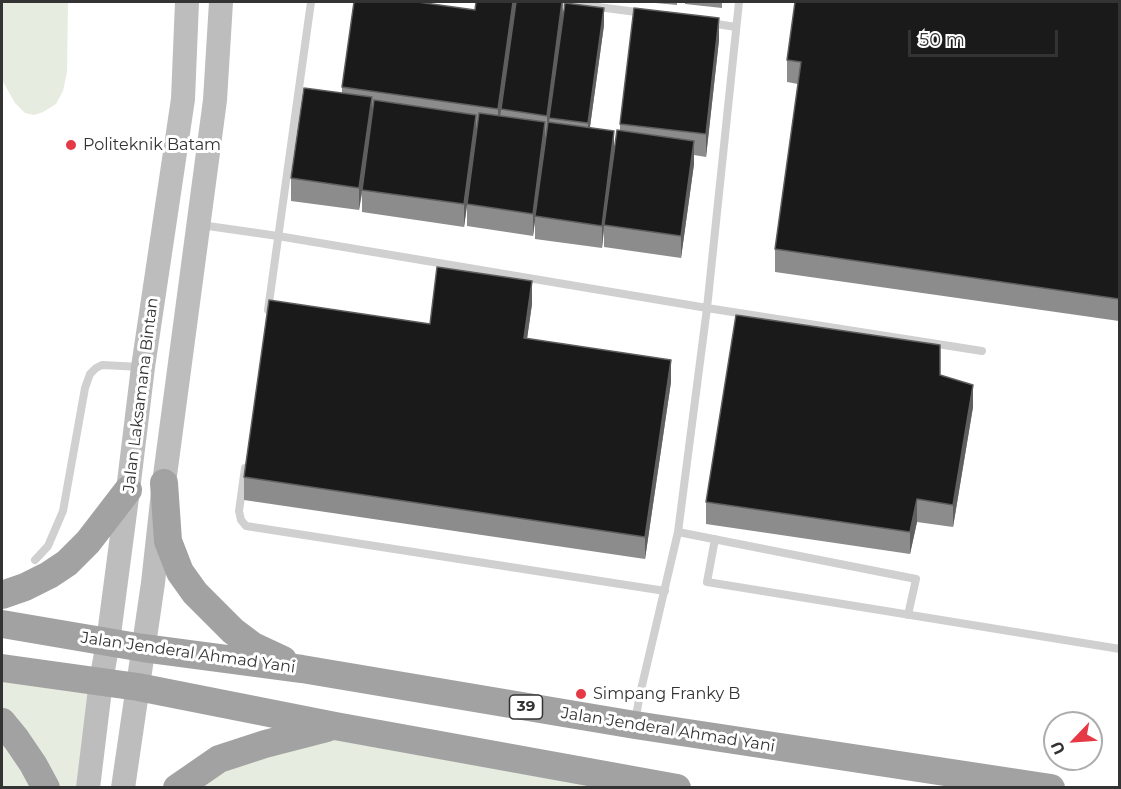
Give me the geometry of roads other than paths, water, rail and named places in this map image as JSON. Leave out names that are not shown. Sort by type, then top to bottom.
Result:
[{"type":"highway","points":[[164,483],[168,541],[180,572],[195,593],[233,631],[253,646],[302,669]]},
{"type":"highway","points":[[2,595],[49,576],[67,563],[88,542],[128,490]]},
{"type":"highway","name":"Jalan Jenderal Ahmad Yani","points":[[2,624],[143,648],[302,669],[635,725],[1051,788]]},
{"type":"highway","points":[[2,668],[138,687],[335,726],[677,788]]},
{"type":"highway","points":[[2,722],[33,764],[46,788]]},
{"type":"highway","points":[[177,788],[219,759],[335,726]]},
{"type":"main road","name":"Jalan Laksamana Bintan","points":[[88,788],[143,367],[183,99],[187,2]]},
{"type":"main road","name":"Jalan Laksamana Bintan","points":[[123,788],[215,100],[221,2]]},
{"type":"main road","points":[[183,99],[215,100]]},
{"type":"lane","points":[[267,316],[311,2]]},
{"type":"lane","points":[[560,2],[654,15]]},
{"type":"lane","points":[[635,725],[640,694],[678,532],[707,308],[739,2]]},
{"type":"lane","points":[[701,22],[736,27]]},
{"type":"lane","points":[[198,224],[982,351]]},
{"type":"lane","points":[[35,560],[48,546],[63,511],[83,400],[90,374],[102,365],[143,367]]},
{"type":"lane","points":[[247,453],[239,511],[241,520],[246,526],[665,591]]},
{"type":"lane","points":[[678,532],[916,579],[908,615]]},
{"type":"lane","points":[[715,539],[707,582],[1119,649]]},
{"type":"place","name":"Politeknik Batam","points":[[71,145]]},
{"type":"place","name":"Simpang Franky B","points":[[581,694]]}]
